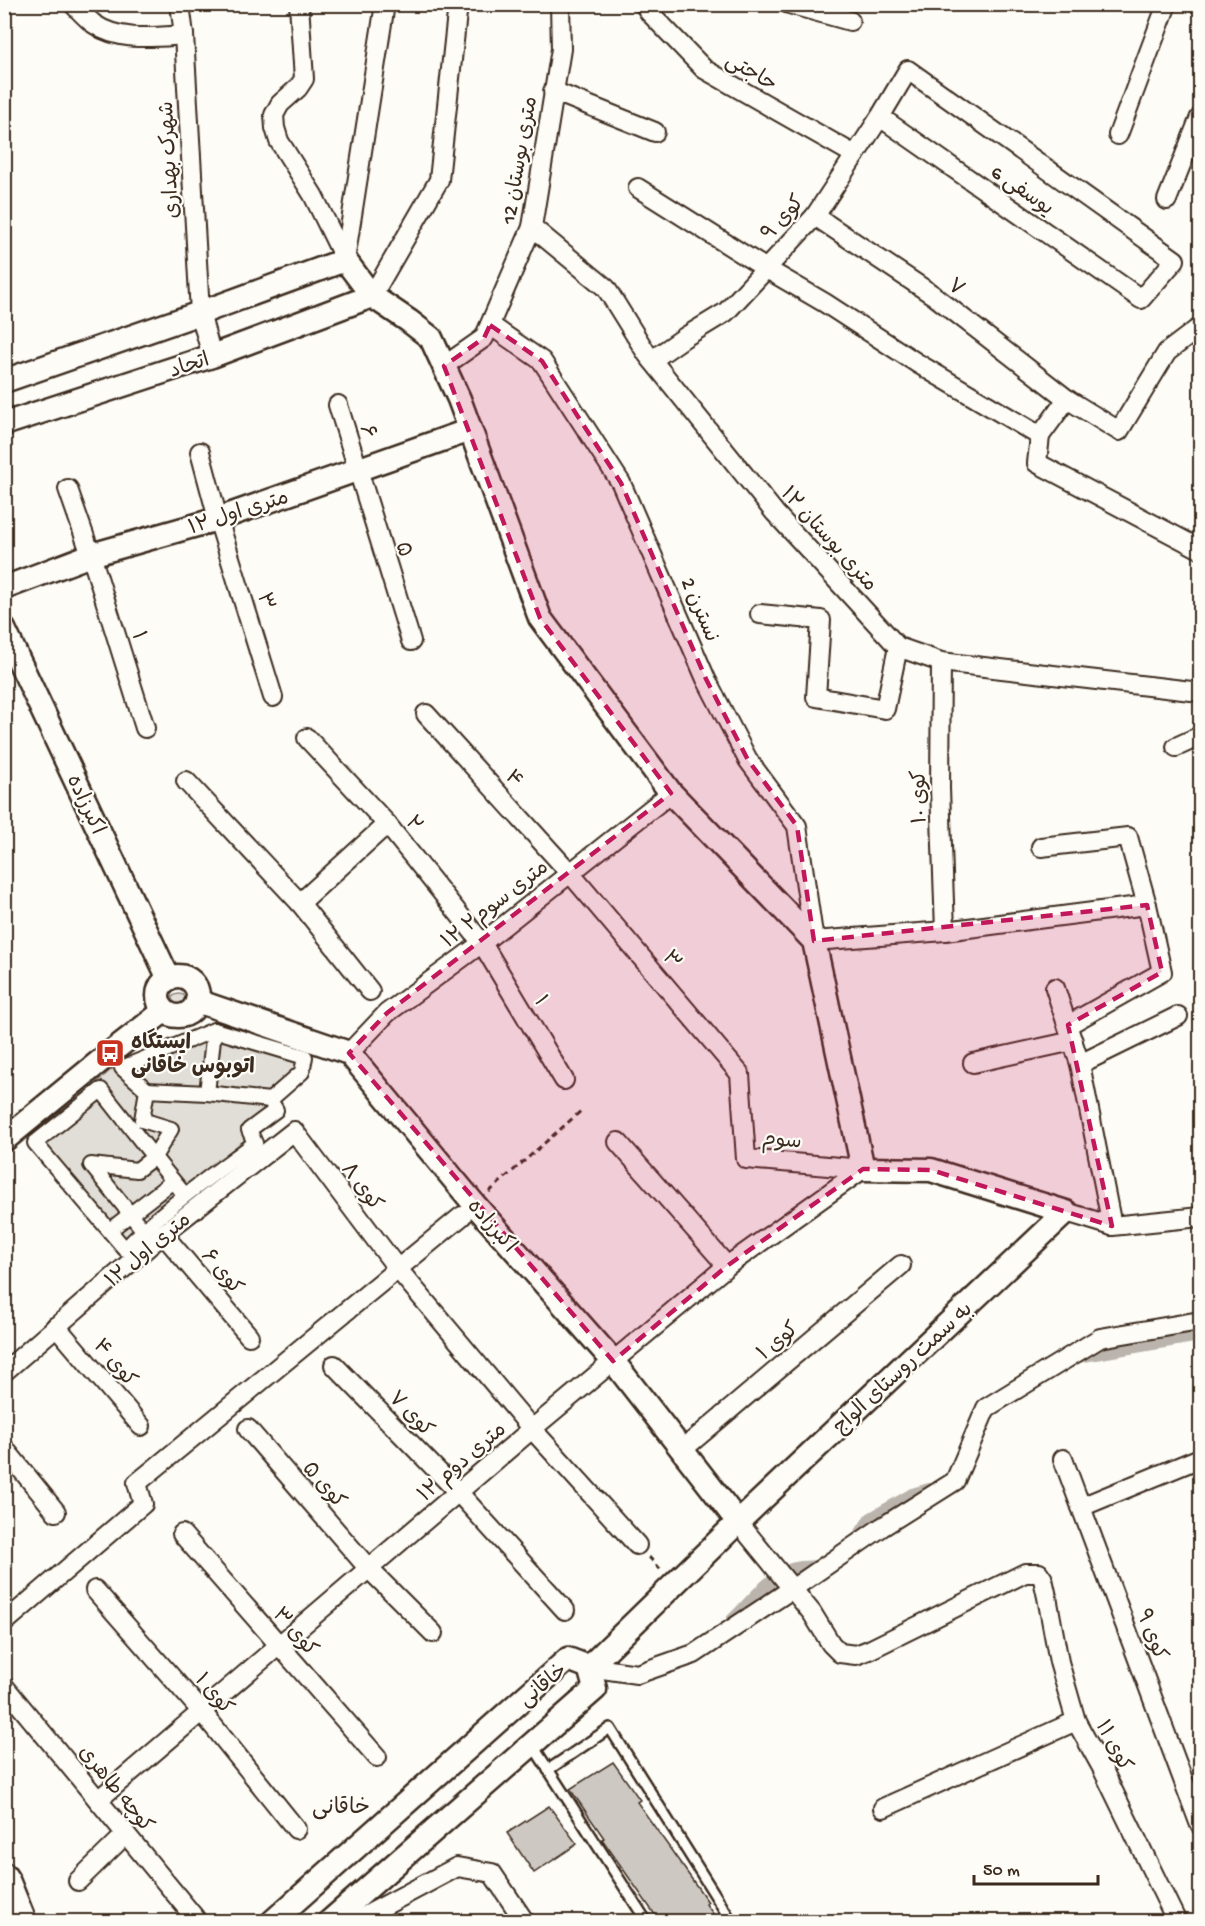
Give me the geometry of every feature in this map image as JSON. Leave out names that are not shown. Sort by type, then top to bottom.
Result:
[{"type":"street","points":[[73,4],[95,26],[114,33],[136,38],[184,35]]},
{"type":"street","name":"شهرک بهداری","points":[[180,4],[184,35],[200,314],[212,356]]},
{"type":"street","points":[[298,4],[304,79],[298,88],[280,104],[273,115],[279,141],[313,195],[345,260],[372,296],[431,338],[470,430],[540,618],[671,793],[814,941],[864,1170],[931,1170],[1112,1226],[1200,1216]]},
{"type":"street","points":[[345,260],[385,4]]},
{"type":"street","points":[[372,296],[439,180],[458,4]]},
{"type":"street","name":"12 متری بوستان","points":[[444,366],[484,338],[532,227],[561,49],[560,4]]},
{"type":"street","name":"حاجتی","points":[[644,4],[704,69],[855,155]]},
{"type":"street","points":[[789,4],[850,21]]},
{"type":"street","points":[[1118,135],[1167,4]]},
{"type":"street","name":"کوی ۹","points":[[652,360],[726,312],[815,216],[908,70],[1175,260],[1141,298]]},
{"type":"street","points":[[553,92],[655,132]]},
{"type":"street","name":"یوسفی 6","points":[[880,117],[1141,298]]},
{"type":"street","points":[[1167,200],[1200,117]]},
{"type":"street","points":[[639,188],[917,363],[1040,436]]},
{"type":"street","name":"۷","points":[[815,216],[933,295],[1067,399],[1119,431],[1167,352],[1198,331]]},
{"type":"street","name":"۱۲ متری بوستان","points":[[532,227],[606,288],[652,360],[775,513],[898,647],[941,662],[1200,692]]},
{"type":"street","name":"اتحاد","points":[[4,381],[200,314],[345,260]]},
{"type":"street","name":"اتحاد","points":[[4,424],[212,356],[372,296]]},
{"type":"street","name":"نسترن 2","points":[[490,325],[542,361],[621,483],[717,699],[748,760],[797,826],[814,941]]},
{"type":"street","points":[[1067,399],[1040,436],[1037,463],[1200,549]]},
{"type":"street","name":"۶","points":[[338,405],[357,471]]},
{"type":"street","name":"۱۲ متری اول","points":[[4,588],[91,555],[218,519],[470,430]]},
{"type":"street","points":[[200,452],[218,519]]},
{"type":"street","name":"۵","points":[[357,471],[411,641]]},
{"type":"street","points":[[68,489],[91,555]]},
{"type":"street","name":"۳","points":[[218,519],[273,697]]},
{"type":"street","name":"۱","points":[[91,555],[145,728]]},
{"type":"street","points":[[760,614],[821,620],[816,697],[885,709],[898,647]]},
{"type":"street","name":"اکبرزاده","points":[[4,629],[169,979]]},
{"type":"street","name":"کوی ۱۰","points":[[941,662],[940,788],[945,931]]},
{"type":"street","name":"۴","points":[[426,714],[570,873]]},
{"type":"street","points":[[1176,747],[1200,736]]},
{"type":"street","name":"۲","points":[[307,738],[387,824],[482,943]]},
{"type":"street","points":[[186,781],[300,903],[370,991]]},
{"type":"street","name":"۱۲ متری سوم۲","points":[[349,1053],[387,1013],[482,943],[671,793]]},
{"type":"street","points":[[300,903],[387,824]]},
{"type":"street","points":[[973,1063],[1071,1033],[1162,972],[1147,905],[1128,837],[1041,847]]},
{"type":"street","name":"۳","points":[[570,873],[741,1074]]},
{"type":"street","points":[[814,941],[945,931],[1147,905]]},
{"type":"street","name":"۱","points":[[482,943],[564,1080]]},
{"type":"street","points":[[181,977],[192,983],[198,994],[197,1001],[184,1016],[177,1016],[164,1011],[160,1006],[158,993],[160,987],[169,979],[181,977]]},
{"type":"street","points":[[1055,988],[1080,1064],[1112,1226]]},
{"type":"street","points":[[197,1001],[349,1053]]},
{"type":"street","points":[[4,1140],[164,1011]]},
{"type":"street","points":[[1080,1064],[1178,1016]]},
{"type":"street","points":[[207,1093],[214,1030]]},
{"type":"street","points":[[214,1030],[305,1057],[302,1072],[270,1100],[207,1093],[147,1090],[122,1068],[214,1030]]},
{"type":"street","name":"اکبرزاده","points":[[349,1053],[469,1210],[614,1361],[738,1522]]},
{"type":"street","name":"سوم","points":[[741,1074],[746,1159],[864,1170]]},
{"type":"street","points":[[185,1195],[101,1090],[35,1143],[125,1249],[143,1230],[185,1195],[255,1143],[249,1130],[276,1110],[270,1100]]},
{"type":"street","points":[[143,1230],[91,1165],[137,1170],[154,1157],[171,1129],[142,1120],[147,1090]]},
{"type":"street","name":"۱۲ متری اول","points":[[4,1372],[163,1234],[294,1131]]},
{"type":"street","name":"کوی ۸","points":[[294,1131],[397,1268],[532,1429],[637,1545]]},
{"type":"street","points":[[618,1142],[727,1266]]},
{"type":"street","name":"۱۲ متری دوم","points":[[98,1800],[532,1429],[727,1266],[864,1170]]},
{"type":"street","points":[[110,1230],[173,1181]]},
{"type":"street","points":[[4,1623],[143,1504],[137,1483],[469,1210]]},
{"type":"street","name":"به سمت روستای الواج","points":[[589,1667],[674,1583],[1066,1212]]},
{"type":"street","name":"کوی ۶","points":[[163,1234],[249,1336]]},
{"type":"street","name":"کوی ۱","points":[[682,1450],[901,1265]]},
{"type":"street","points":[[589,1667],[637,1674],[694,1654],[882,1527],[955,1481],[986,1408],[1100,1338],[1200,1321]]},
{"type":"street","name":"کوی ۴","points":[[56,1326],[141,1426]]},
{"type":"street","name":"کوی ۷","points":[[334,1365],[458,1492],[565,1610]]},
{"type":"street","name":"کوی ۵","points":[[248,1429],[369,1569],[433,1633]]},
{"type":"street","points":[[4,1448],[56,1512]]},
{"type":"street","points":[[1081,1507],[1200,1458]]},
{"type":"street","name":"کوی ۹","points":[[1063,1459],[1200,1825]]},
{"type":"street","points":[[738,1522],[792,1589]]},
{"type":"street","name":"کوی ۳","points":[[182,1534],[377,1756]]},
{"type":"street","name":"کوی ۱۱","points":[[792,1589],[812,1613],[831,1644],[840,1653],[856,1655],[1025,1573],[1040,1573],[1059,1662],[1076,1721],[1102,1768],[1177,1922]]},
{"type":"street","name":"کوی ۱","points":[[95,1590],[202,1712],[296,1829]]},
{"type":"street","name":"خاقانی","points":[[272,1922],[568,1659],[589,1667],[594,1689],[531,1744],[345,1918]]},
{"type":"street","name":"کوچه طاهری","points":[[4,1686],[195,1918]]},
{"type":"street","points":[[883,1808],[1076,1721]]},
{"type":"street","points":[[78,1881],[126,1834]]},
{"type":"street","points":[[345,1918],[457,1868],[492,1873],[525,1922]]},
{"type":"street","points":[[4,1874],[25,1922]]},
{"type":"lane","points":[[548,1770],[610,1728],[732,1922]]},
{"type":"lane","points":[[531,1744],[647,1922]]},
{"type":"path","points":[[469,1210],[582,1110]]},
{"type":"path","points":[[637,1545],[674,1583]]},
{"type":"highlighted area","points":[[490,325],[542,361],[621,483],[706,679],[748,760],[797,826],[814,941],[1147,905],[1162,972],[1068,1025],[1112,1226],[931,1170],[863,1169],[727,1266],[613,1361],[349,1053],[387,1013],[671,793],[540,618],[444,366],[484,338]]},
{"type":"shaded area","points":[[179,994],[185,997],[188,1003],[185,1009],[179,1012],[173,1009],[170,1003],[173,997]]},
{"type":"shaded area","points":[[216,1023],[311,1053],[305,1079],[277,1100],[256,1133],[260,1144],[125,1256],[28,1142],[120,1062]]},
{"type":"building","points":[[613,1762],[640,1800],[637,1802],[708,1902],[706,1904],[719,1922],[660,1922],[602,1839],[604,1838],[570,1789]]},
{"type":"building","points":[[549,1806],[577,1844],[534,1873],[507,1833]]},
{"type":"waterway","points":[[1073,1355],[1200,1333]]},
{"type":"waterway","points":[[857,1544],[872,1521],[913,1497],[930,1492]]},
{"type":"waterway","points":[[734,1622],[769,1587],[784,1576],[796,1571],[824,1566]]},
{"type":"place","name":"ایستگاه اتوبوس خاقانی","points":[[110,1053]]},
{"type":"district","name":"خاقانی","points":[[341,1805]]}]
